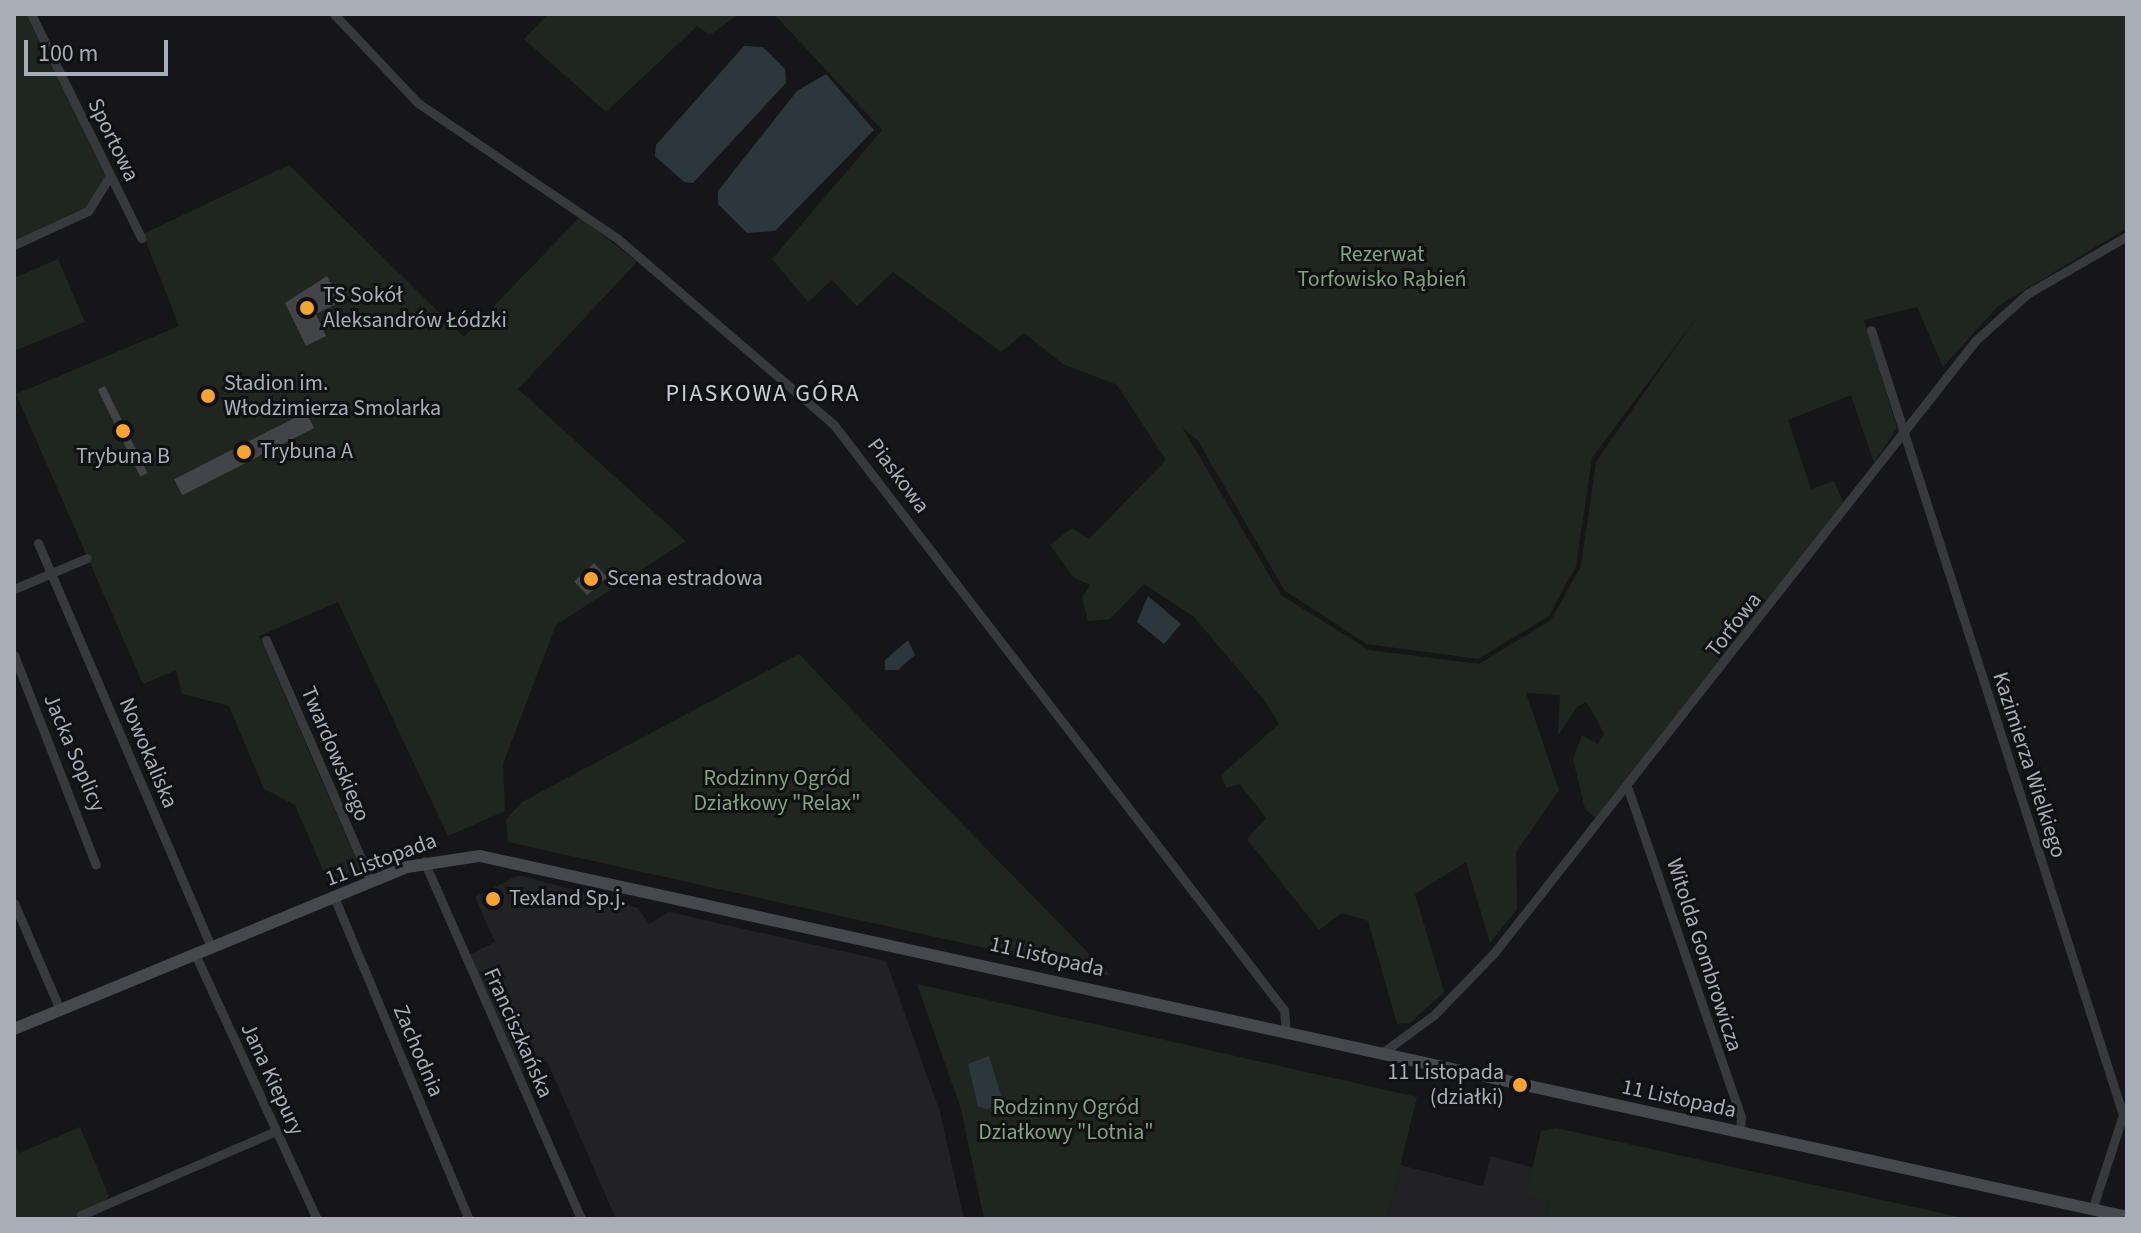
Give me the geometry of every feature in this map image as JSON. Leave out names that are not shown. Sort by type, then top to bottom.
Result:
[{"type":"street","name":"Sportowa","points":[[31,14],[141,238]]},
{"type":"street","name":"Piaskowa","points":[[334,14],[418,103],[628,246],[834,425],[1284,1010],[1286,1032]]},
{"type":"street","points":[[14,245],[88,211],[109,178]]},
{"type":"street","name":"Torfowa","points":[[1382,1053],[1466,983],[1628,789],[1904,433],[1996,320],[2059,272],[2127,236]]},
{"type":"street","name":"Kazimierza Wielkiego","points":[[1871,330],[2123,1115],[2092,1210]]},
{"type":"street","name":"Nowokaliska","points":[[38,543],[211,947]]},
{"type":"street","points":[[14,589],[87,558]]},
{"type":"street","name":"Twardowskiego","points":[[266,640],[371,882]]},
{"type":"street","name":"Jacka Soplicy","points":[[14,655],[96,865]]},
{"type":"street","name":"Witolda Gombrowicza","points":[[1628,789],[1741,1118],[1740,1133]]},
{"type":"street","name":"11 Listopada","points":[[14,1029],[424,861],[504,859],[2127,1217]]},
{"type":"street","name":"Franciszkańska","points":[[424,861],[581,1219]]},
{"type":"street","name":"Zachodnia","points":[[334,897],[469,1219]]},
{"type":"street","points":[[14,903],[60,1010]]},
{"type":"street","name":"Jana Kiepury","points":[[195,954],[317,1219]]},
{"type":"street","points":[[81,1215],[276,1131]]},
{"type":"shaded area","points":[[744,46],[763,47],[785,69],[786,83],[693,183],[684,182],[655,156],[656,145]]},
{"type":"shaded area","points":[[826,74],[874,130],[775,231],[747,233],[718,204],[718,191],[797,91]]},
{"type":"shaded area","points":[[1148,596],[1181,624],[1164,644],[1137,622]]},
{"type":"shaded area","points":[[908,640],[915,655],[898,670],[885,670],[885,660]]},
{"type":"shaded area","points":[[519,875],[638,908],[649,924],[669,912],[886,961],[940,1112],[964,1219],[616,1219],[547,1061],[520,1073],[469,955],[495,942],[475,897]]},
{"type":"shaded area","points":[[989,1056],[1003,1102],[987,1109],[978,1107],[968,1064]]},
{"type":"shaded area","points":[[1491,1156],[1533,1168],[1526,1196],[1550,1202],[1546,1219],[1387,1219],[1400,1165],[1483,1186]]},
{"type":"green space","points":[[14,14],[26,14],[109,178],[99,202],[14,245]]},
{"type":"green space","points":[[548,14],[739,14],[710,35],[697,26],[606,112],[524,39]]},
{"type":"green space","name":"Rezerwat Torfowisko Rąbień","points":[[774,14],[2127,14],[2127,228],[1998,306],[1943,367],[1917,307],[1864,320],[1897,428],[1874,463],[1851,395],[1788,420],[1811,489],[1834,481],[1844,504],[1596,818],[1585,809],[1573,759],[1582,735],[1598,744],[1604,734],[1594,714],[1586,702],[1577,707],[1558,736],[1560,695],[1526,693],[1559,790],[1516,852],[1517,909],[1490,943],[1466,862],[1415,894],[1444,992],[1410,1023],[1397,1024],[1368,921],[1342,913],[1319,930],[1247,839],[1266,818],[1240,784],[1226,788],[1221,775],[1279,724],[1265,701],[1193,616],[1144,584],[1110,619],[1088,621],[1082,598],[1090,585],[1073,577],[1050,545],[1072,528],[1089,539],[1166,460],[1117,385],[1063,364],[1024,333],[1001,352],[893,272],[857,306],[832,280],[808,302],[772,259],[882,130]],"holes":[[[1699,314],[1596,462],[1581,566],[1551,620],[1479,664],[1369,650],[1281,595],[1182,427],[1198,441],[1285,591],[1367,644],[1478,659],[1549,616],[1576,566],[1592,458]]]},
{"type":"green space","points":[[289,165],[464,337],[580,217],[637,262],[518,389],[686,541],[556,625],[503,764],[505,811],[448,836],[338,602],[259,636],[361,871],[329,884],[295,805],[264,789],[229,706],[182,694],[176,670],[143,684],[16,394],[179,326],[143,234]]},
{"type":"green space","points":[[58,259],[85,322],[14,351],[14,278]]},
{"type":"green space","name":"Rodzinny Ogród Działkowy \"Relax\"","points":[[799,654],[1111,976],[508,842],[506,819],[522,802]]},
{"type":"green space","name":"Rodzinny Ogród Działkowy \"Lotnia\"","points":[[917,984],[1417,1097],[1387,1219],[984,1219],[961,1109]]},
{"type":"green space","points":[[80,1127],[109,1196],[92,1219],[14,1219],[14,1142],[19,1153]]},
{"type":"green space","points":[[1556,1128],[1967,1219],[1546,1219],[1550,1202],[1526,1196],[1541,1131]]},
{"type":"building","name":"TS Sokół Aleksandrów Łódzki","points":[[327,276],[340,302],[316,314],[326,336],[306,346],[285,303]]},
{"type":"building","name":"Trybuna B","points":[[105,386],[148,473],[140,477],[98,390]]},
{"type":"building","name":"Trybuna A","points":[[306,412],[314,428],[182,495],[174,479]]},
{"type":"building","name":"Scena estradowa","points":[[594,563],[607,577],[587,595],[574,581]]},
{"type":"place","name":"TS Sokół Aleksandrów Łódzki","points":[[307,308]]},
{"type":"place","name":"Stadion im. Włodzimierza Smolarka","points":[[208,396]]},
{"type":"place","name":"Trybuna B","points":[[123,431]]},
{"type":"place","name":"Trybuna A","points":[[244,452]]},
{"type":"place","name":"Scena estradowa","points":[[591,579]]},
{"type":"place","name":"Texland Sp.j.","points":[[493,899]]},
{"type":"place","name":"11 Listopada (działki)","points":[[1520,1085]]},
{"type":"district","name":"PIASKOWA GÓRA","points":[[763,394]]}]
